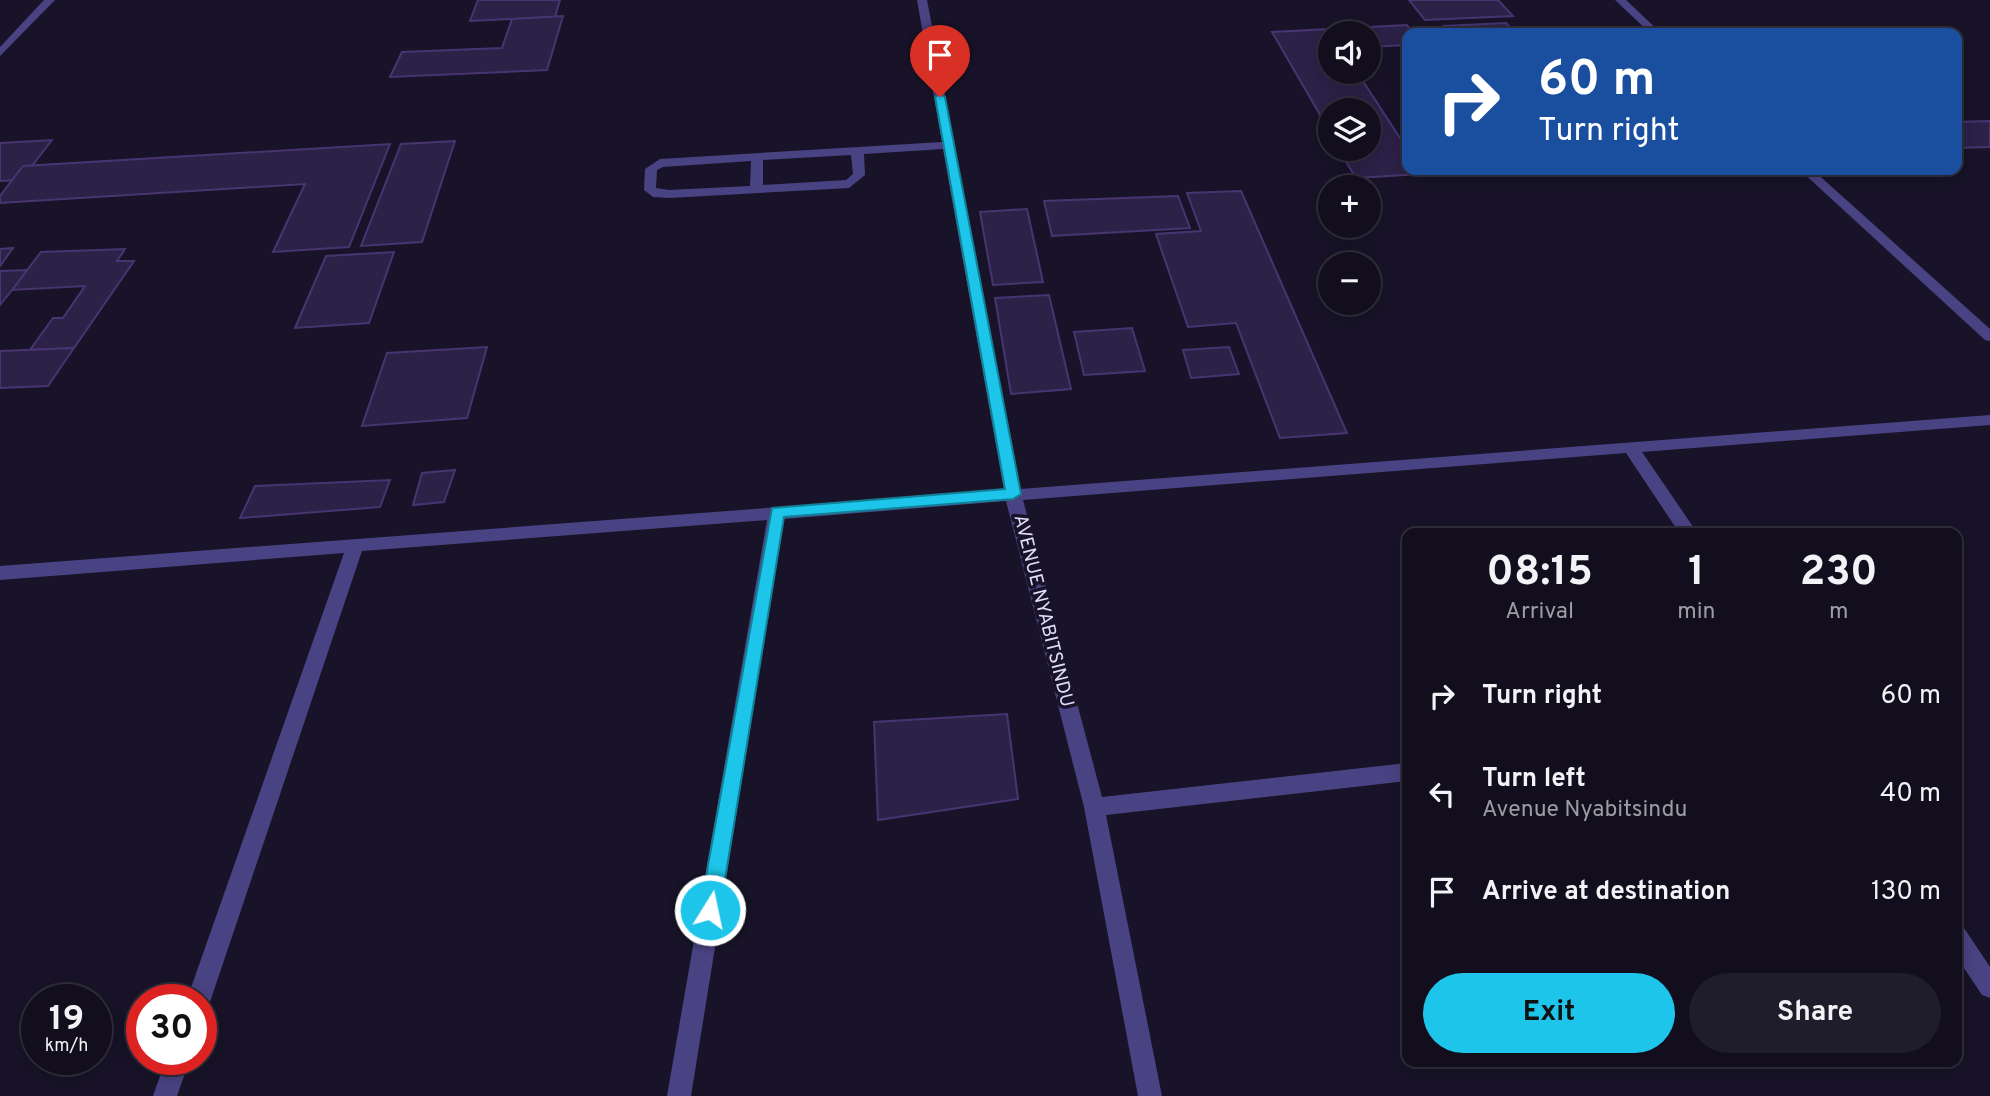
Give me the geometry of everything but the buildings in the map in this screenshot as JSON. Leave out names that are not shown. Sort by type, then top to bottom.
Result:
[{"type":"street","points":[[0,53],[50,0]]},
{"type":"street","name":"AVENUE NYABITSINDU","points":[[922,0],[1013,494],[1094,807],[1150,1096]]},
{"type":"street","points":[[1620,0],[1651,28]]},
{"type":"street","points":[[857,150],[859,175],[849,184],[658,194],[650,190],[651,169],[660,163],[757,156],[857,150],[949,145]]},
{"type":"street","points":[[756,190],[757,156]]},
{"type":"street","points":[[1812,175],[1990,337]]},
{"type":"street","points":[[0,573],[1990,420]]},
{"type":"street","points":[[1631,448],[1685,528]]},
{"type":"street","points":[[679,1096],[777,512]]},
{"type":"street","points":[[204,984],[355,546]]},
{"type":"street","points":[[1094,807],[1402,773]]},
{"type":"street","points":[[1962,944],[1990,987]]},
{"type":"street","points":[[165,1096],[172,1075]]},
{"type":"route","points":[[710,910],[777,512],[1013,494],[940,97]]}]
